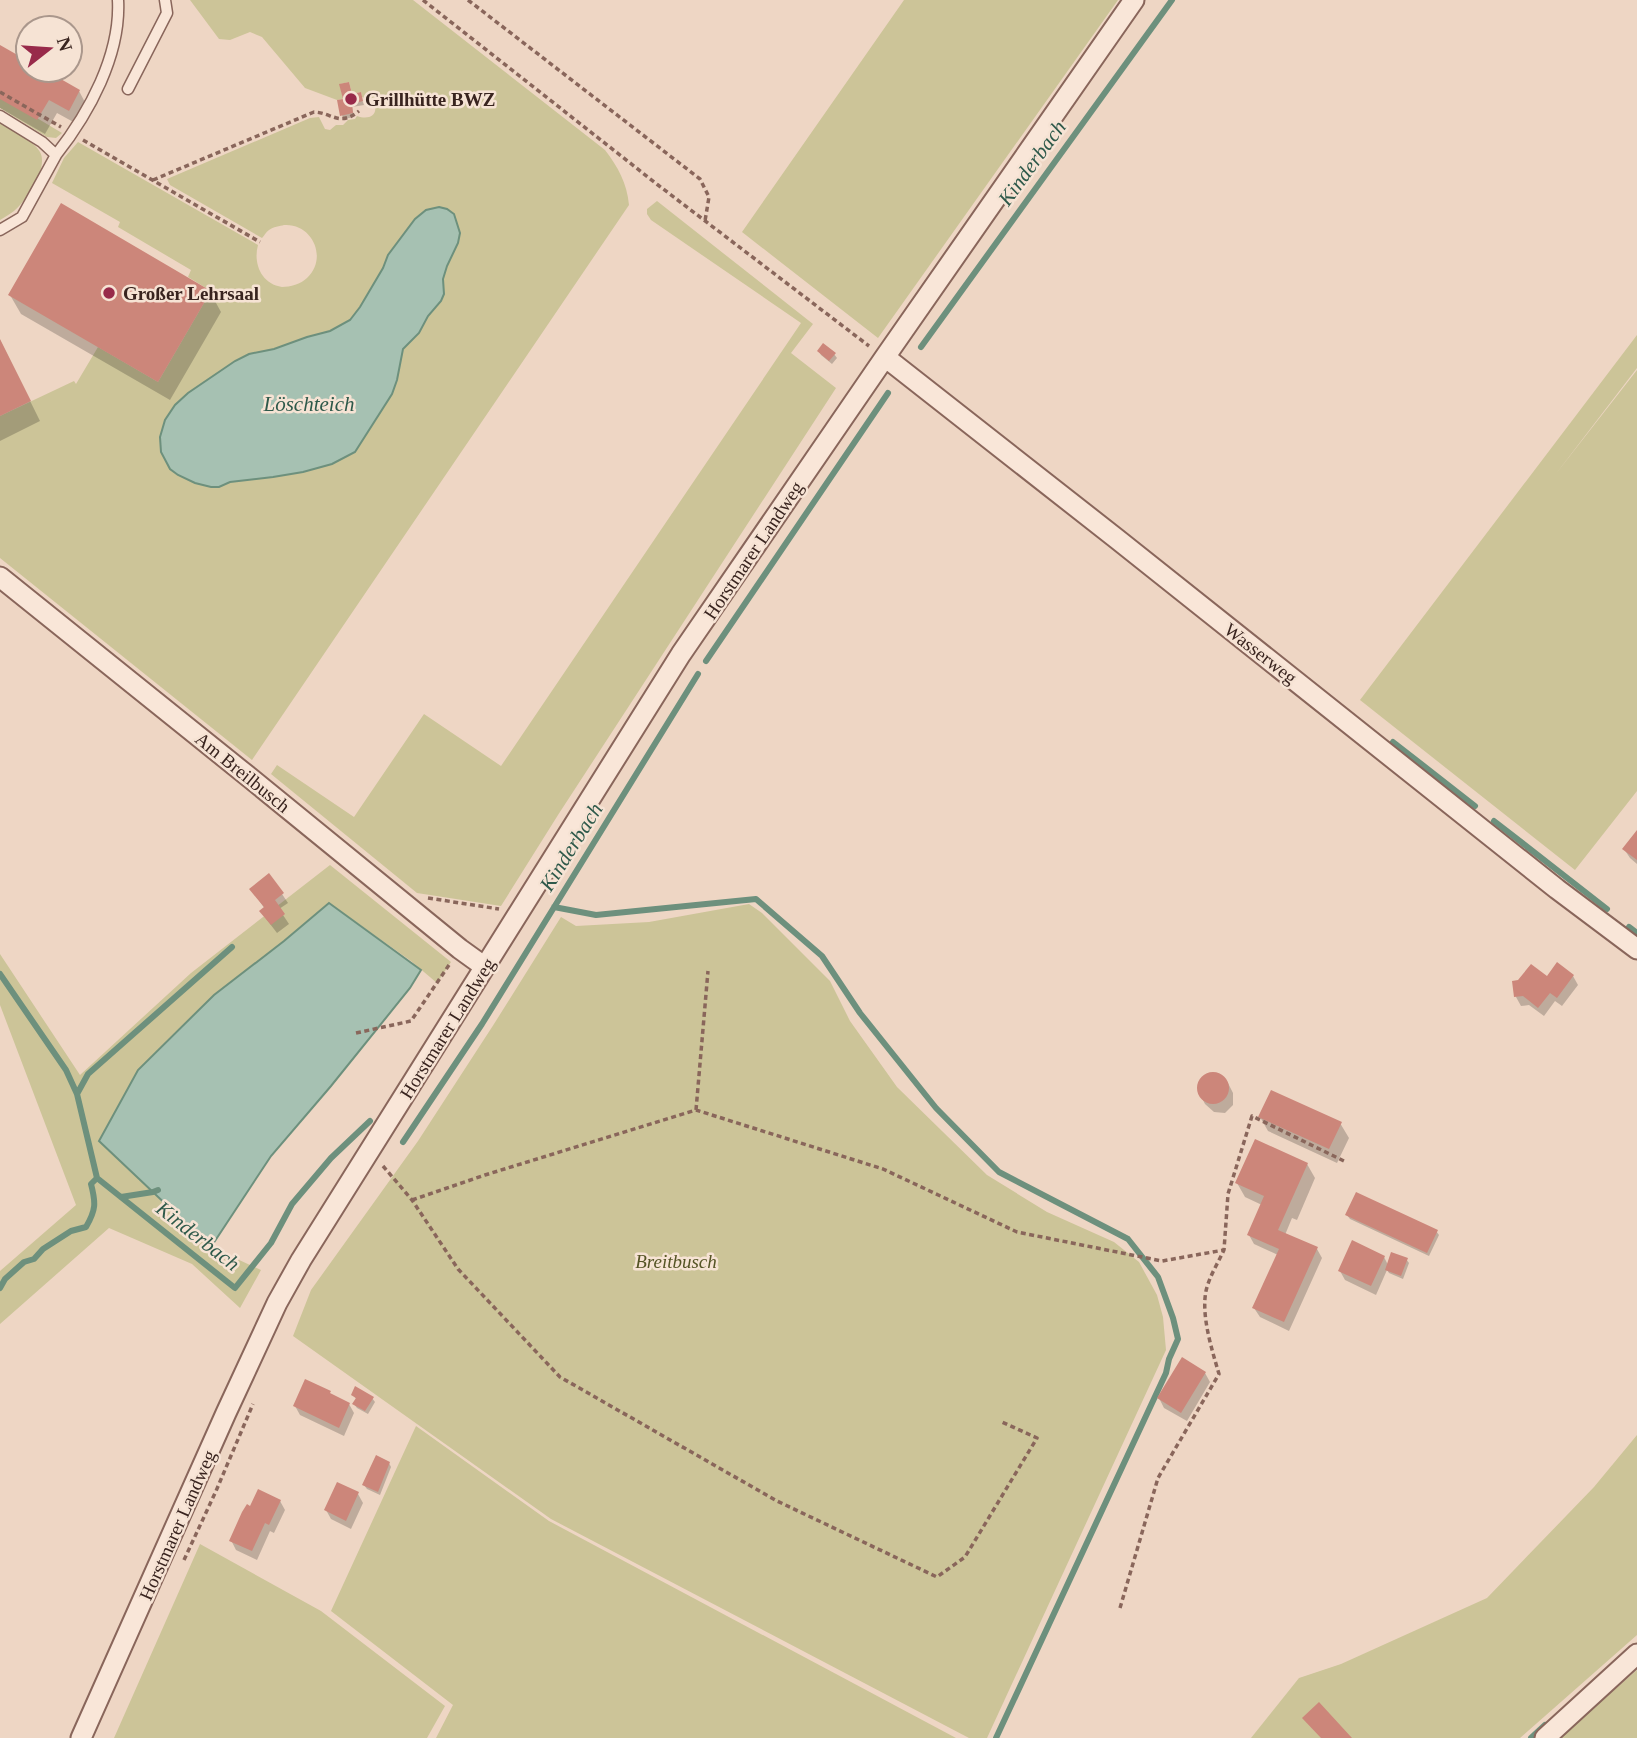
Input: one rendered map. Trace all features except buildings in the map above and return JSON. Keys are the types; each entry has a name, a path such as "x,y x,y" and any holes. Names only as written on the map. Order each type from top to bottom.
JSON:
{"street":[{"name":"Horstmarer Landweg","path":"81,1738 277,1303 319,1229 681,654 1134,0"},
{"name":"Wasserweg","path":"885,357 1637,949"},
{"name":"Am Breilbusch","path":"0,578 485,967"},
{"path":"1545,1738 1637,1654"}],"lane":[{"path":"0,230 22,217 55,155 75,131 106,71 116,41 118,0"},
{"path":"128,89 167,13 165,0"},
{"path":"0,116 41,142 55,155"}],"path":[{"path":"423,0 705,221 885,357"},
{"path":"468,0 700,179 709,197 705,221"},
{"path":"260,242 153,180 313,112 336,120 353,116 359,111"},
{"path":"401,901 417,897 511,911 520,910"},
{"path":"356,1033 411,1021 460,949"},
{"path":"696,1110 708,971"},
{"path":"412,1200 696,1110 883,1169 1017,1232 1162,1261 1224,1250"},
{"path":"1120,1608 1158,1478 1219,1374 1206,1318 1206,1292 1224,1250 1228,1194 1252,1116 1346,1162"},
{"path":"383,1166 412,1200 458,1269 560,1377 777,1501 937,1577 965,1557 1037,1438 1002,1422"},
{"path":"181,1565 257,1395"}],"green space":[{"path":"190,0 413,0 605,150 621,176 629,205 252,760 0,558 0,416 74,381 76,384 98,347 158,382 211,291 188,277 191,270 118,227 120,222 52,183 64,158 78,142 258,245 260,272 269,282 282,287 299,283 313,270 317,252 310,236 294,226 284,225 271,229 262,238 170,185 167,179 310,118 319,117 325,129 330,130 357,116 366,118 374,113 373,101 362,97 361,92 352,94 349,82 340,84 343,99 337,100 305,88 262,37 250,32 230,40 219,39"},
{"path":"904,0 1118,0 878,338 742,232"},
{"path":"0,96 62,133 56,138 47,137 0,108"},
{"path":"0,122 33,144 42,159 39,175 30,192 14,211 0,220"},
{"path":"657,201 813,324 791,353 836,388 501,906 417,893 271,774 277,765 354,817 424,714 501,766 801,323 651,220 647,209"},
{"path":"1637,335 1637,368 1555,475 1637,370 1637,791 1575,870 1360,700"},
{"path":"330,865 451,962 437,983 411,961 329,903 284,941 99,1141 211,1247 261,1270 240,1308 192,1264 109,1228 0,1324 0,1271 76,1205 0,1005 0,954 80,1075 191,973"},
{"name":"Breitbusch","path":"749,904 762,913 830,981 850,1021 897,1087 987,1175 1047,1212 1114,1242 1139,1262 1157,1295 1163,1317 1166,1350 987,1738 969,1738 551,1519 293,1336 311,1290 418,1141 561,917 576,926 649,922"},
{"path":"416,1426 549,1521 956,1738 436,1738 453,1705 331,1611"},
{"path":"1637,1435 1637,1635 1520,1738 1251,1738 1299,1678 1341,1664 1487,1598 1594,1487"},
{"path":"200,1544 321,1611 445,1706 427,1738 114,1738"},
{"path":"1637,1670 1637,1738 1559,1738"}],"water":[{"name":"Löschteich","path":"439,207 454,214 460,233 443,279 444,294 419,333 403,349 392,394 355,452 332,464 303,472 230,482 219,487 195,483 170,469 161,452 160,437 165,420 175,405 188,393 249,354 330,331 350,320 383,268 388,255 415,219 426,210"},
{"path":"329,903 421,970 410,988 331,1086 271,1156 211,1247 99,1141 138,1070 214,995"}],"waterway":[{"name":"Kinderbach","path":"921,347 1172,0"},
{"name":"Kinderbach","path":"706,661 888,393"},
{"name":"Kinderbach","path":"403,1142 482,1024 698,674"},
{"path":"1393,742 1475,806"},
{"path":"1494,821 1607,909"},
{"path":"554,907 596,915 756,899 822,956 860,1013 936,1108 999,1172 1128,1239 1158,1277 1178,1339 1166,1373 996,1738"},
{"path":"1629,927 1637,933"},
{"path":"77,1094 88,1074 232,947"},
{"path":"0,974 66,1070 77,1094 97,1178"},
{"name":"Kinderbach","path":"0,1288 5,1279 24,1262 34,1259 43,1249 71,1231 86,1227 94,1206 91,1184 97,1178 235,1288 271,1243 292,1204 331,1158 370,1121"},
{"path":"121,1197 158,1190"},
{"path":"1531,1738 1545,1725"}],"place":[{"name":"Grillhütte BWZ","path":"351,99"},
{"name":"Großer Lehrsaal","path":"109,293"}]}
